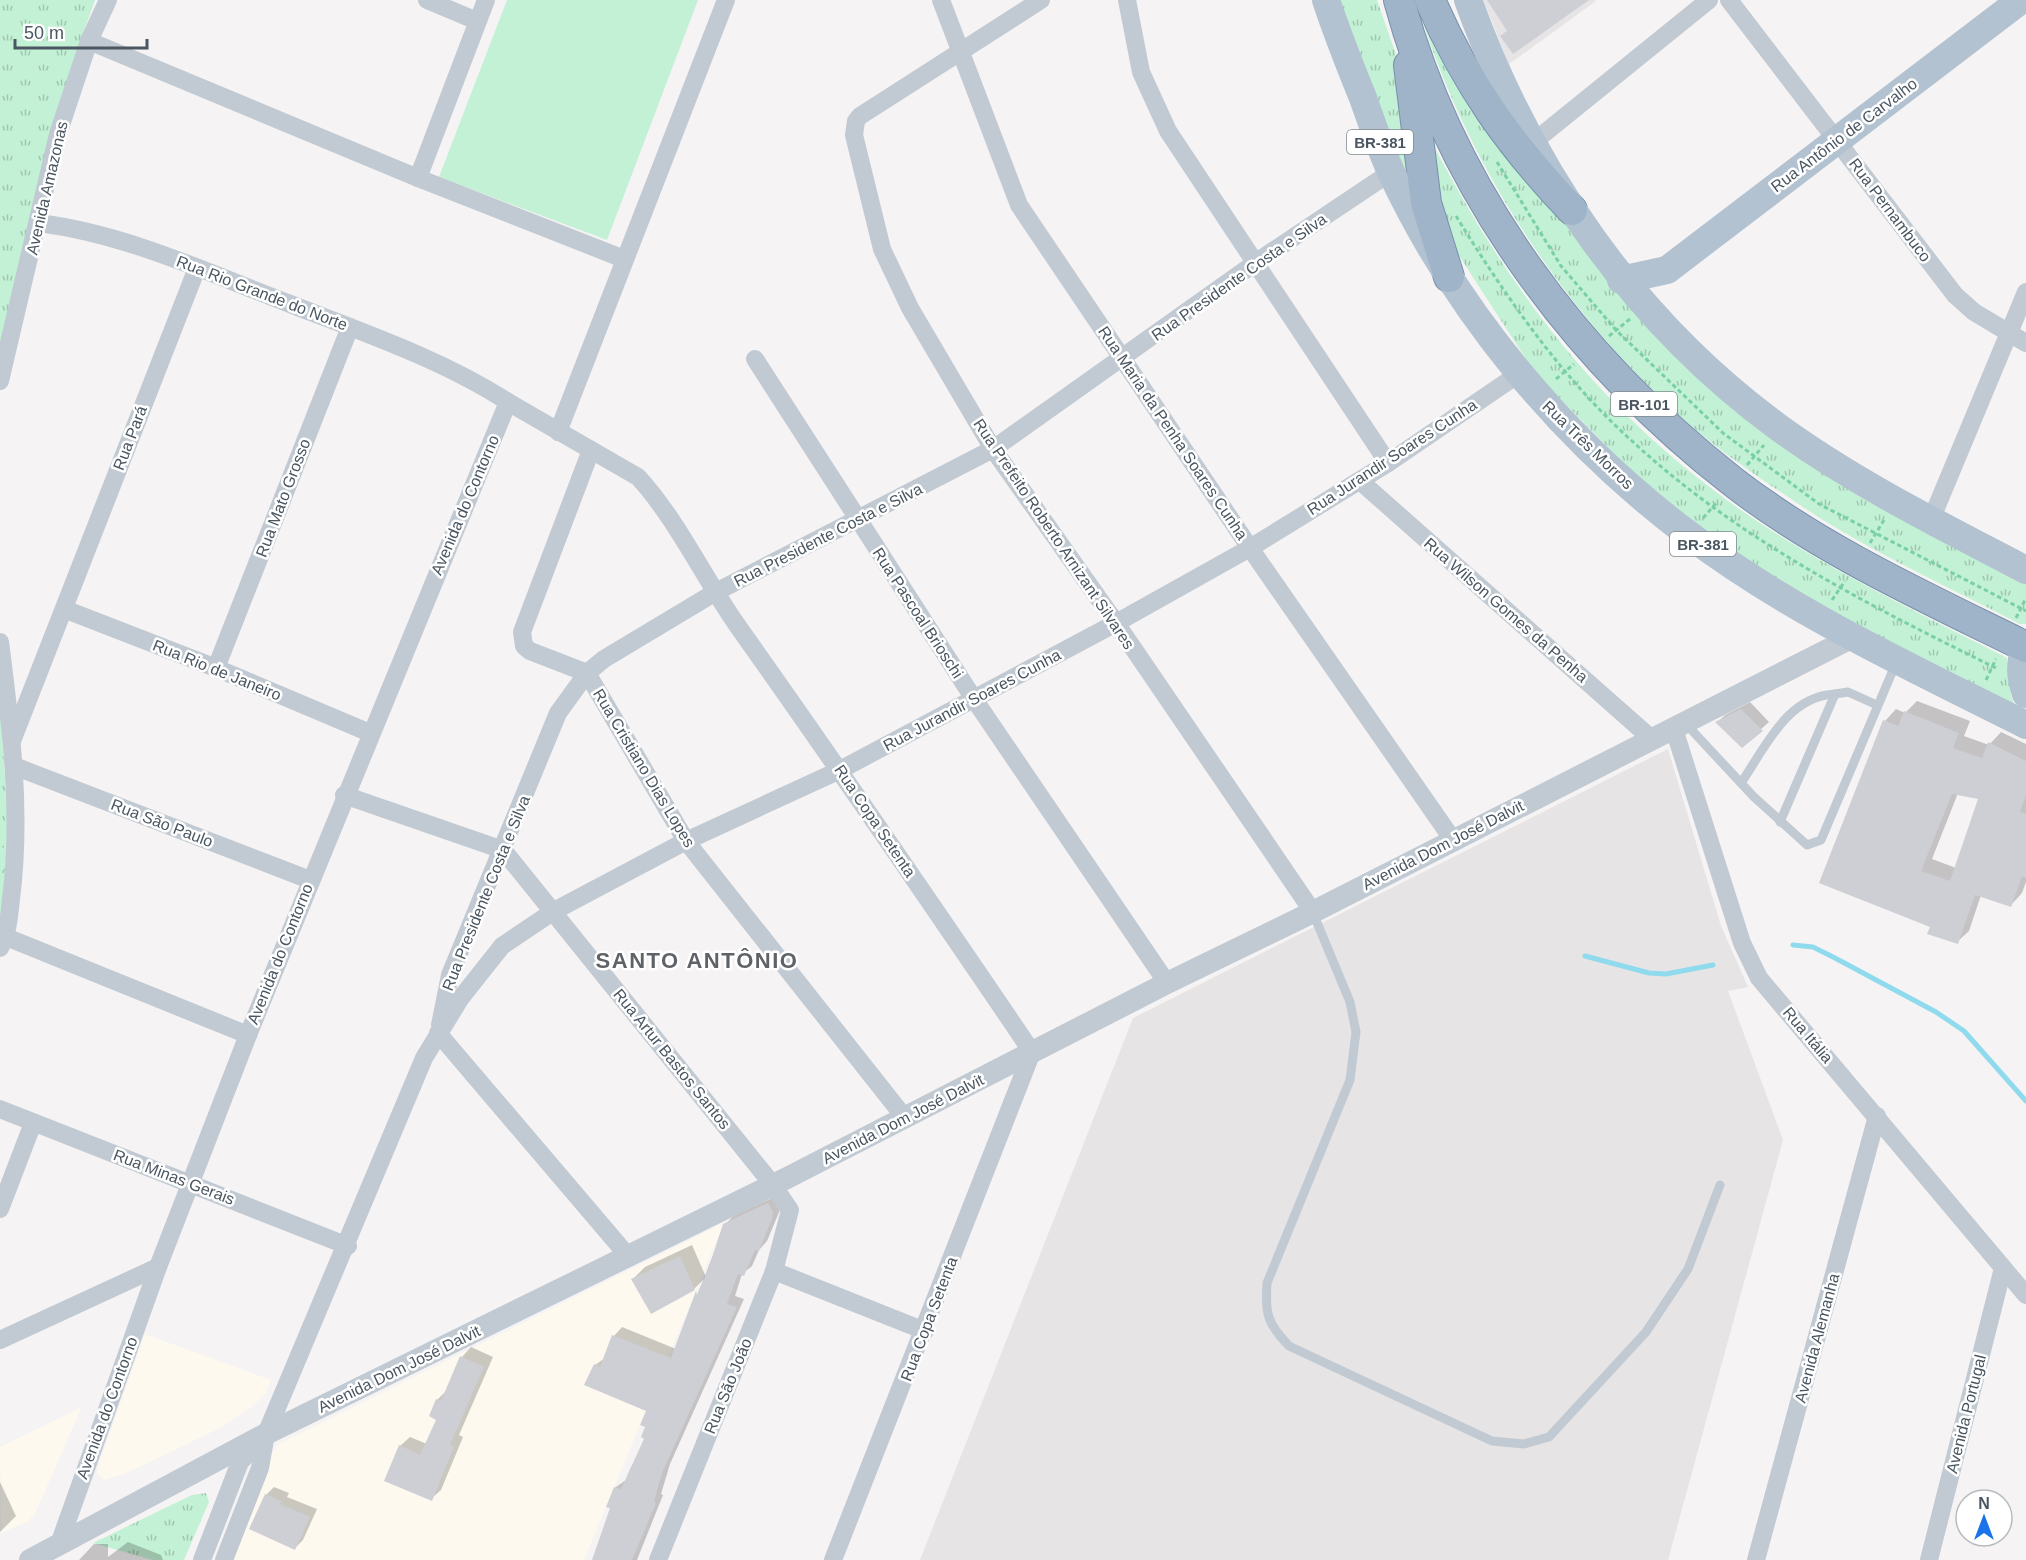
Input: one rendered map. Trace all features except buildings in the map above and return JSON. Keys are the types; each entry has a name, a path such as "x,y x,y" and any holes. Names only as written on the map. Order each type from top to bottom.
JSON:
{"highway":[{"path":"1430,0 1447,40 1491,115 1512,144 1572,210"},
{"path":"1402,12 1426,203 1449,277"},
{"name":"BR-101","path":"1402,12 1441,118 1468,176 1532,274 1630,392 1733,482 1762,502 1840,551 2026,646"}],"main road":[{"name":"Rua Três Morros","path":"1326,0 1391,172 1449,277 1520,373 1577,437 1624,482 1689,535 1820,619 1897,661 2026,725"},
{"path":"1468,0 1512,107 1531,144 1572,210 1621,280 1660,322 1732,391 1779,428 1931,520 2026,570"},
{"name":"Rua Antônio de Carvalho","path":"1621,280 1667,270 2021,0"},
{"path":"1660,322 1667,270"},
{"path":"2026,646 2020,662 2021,680 2026,694"}],"street":[{"name":"Avenida Amazonas","path":"0,381 39,223 58,134 89,41 108,0"},
{"path":"427,0 477,21"},
{"path":"418,178 486,0"},
{"path":"558,432 726,0"},
{"name":"Rua Maria da Penha Soares Cunha","path":"941,0 1019,205 1250,548 1453,840"},
{"path":"961,50 1041,0"},
{"path":"1128,0 1140,72 1168,131 1388,463"},
{"path":"1531,144 1709,0"},
{"name":"Rua Pernambuco","path":"1729,0 1955,295 1974,312 2026,343"},
{"path":"89,41 418,178 624,259"},
{"name":"Rua Prefeito Roberto Arnizant Silvares","path":"961,50 860,116 854,127 882,249 910,308 993,449 1116,623 1313,912"},
{"name":"Rua Presidente Costa e Silva","path":"438,1033 450,975 558,713 587,673 604,659 714,593 858,521 993,449 1255,263 1391,172"},
{"name":"Rua Rio Grande do Norte","path":"39,223 98,232 196,268 350,327 478,383 508,402"},
{"name":"Rua Pará","path":"12,741 196,268"},
{"path":"1931,520 2026,292"},
{"name":"Rua Mato Grosso","path":"216,668 350,327"},
{"name":"Rua Pascoal Brioschi","path":"755,359 974,699 1167,983"},
{"name":"Rua Jurandir Soares Cunha","path":"438,1033 481,970 502,946 554,911 686,841 840,770 1116,623 1250,548 1359,481 1520,373"},
{"name":"Rua Copa Setenta","path":"508,402 638,477 651,492 714,593 840,770 1032,1052 925,1331 833,1560"},
{"name":"Avenida do Contorno","path":"58,1546 158,1267 248,1035 370,733 508,402"},
{"path":"587,673 530,651 524,646 522,632 591,450"},
{"name":"Rua Wilson Gomes da Penha","path":"1359,481 1653,740"},
{"name":"Rua Rio de Janeiro","path":"64,609 216,668 370,733"},
{"name":"Avenida Dom José Dalvit","path":"30,1560 266,1434 773,1185 1167,983 1313,912 1853,637"},
{"path":"0,642 14,766 15,871 3,943 248,1035"},
{"name":"Rua Cristiano Dias Lopes","path":"587,673 686,841 905,1118"},
{"name":"Rua Itália","path":"1680,726 1742,943 1759,978 2026,1295"},
{"name":"Rua São Paulo","path":"14,766 310,880"},
{"path":"345,795 503,850"},
{"name":"Rua Artur Bastos Santos","path":"503,850 773,1185"},
{"path":"224,1560 260,1468 266,1434 348,1246 424,1058 438,1033 628,1257"},
{"name":"Rua Minas Gerais","path":"0,1109 348,1246"},
{"name":"Avenida Alemanha","path":"1756,1560 1877,1116"},
{"path":"0,1209 33,1123"},
{"name":"Rua São João","path":"658,1560 774,1271 790,1210 773,1185"},
{"path":"0,1340 158,1267"},
{"name":"Avenida Portugal","path":"1929,1560 2003,1268"},
{"path":"774,1271 925,1331"},
{"path":"202,1560 240,1462 266,1434"}],"lane":[{"path":"1680,726 1807,845 1821,840 1897,661"},
{"path":"1741,783 1788,715 1806,700 1820,695 1848,692 1877,705"},
{"path":"1780,822 1835,694"},
{"path":"1313,912 1350,1002 1356,1032 1350,1080 1267,1283 1266,1311 1273,1329 1289,1346 1492,1441 1524,1444 1549,1437 1646,1332 1688,1269 1720,1185"}],"shaded area":[{"path":"1483,0 1595,0 1596,1 1509,64"},
{"path":"1668,749 1721,926 1748,987 1728,991 1783,1140 1668,1560 920,1560 1133,1018"},
{"path":"724,1223 584,1560 229,1560 267,1460 279,1444"},
{"path":"145,1334 271,1380 266,1393 253,1406 220,1428 127,1473 104,1480 97,1473 100,1460"},
{"path":"82,1407 35,1514 27,1522 1,1533 0,1447"}],"green space":[{"path":"0,0 95,0 53,131 0,354"},
{"path":"507,0 698,0 607,240 439,177"},
{"path":"1337,0 1377,0 1400,66 1412,189"},
{"path":"1416,0 1598,269 1634,313 2026,582 2026,624 2020,624 1878,552 1823,520 1715,446 1670,407 1627,364 1587,319 1516,220 1459,113 1435,57"},
{"path":"1421,121 1485,237 1559,340 1600,388 1694,475 1748,515 1811,555 1876,591 2007,658 2011,695 2015,707 1843,618 1726,547 1631,471 1535,373 1454,248 1437,216"},
{"path":"0,709 10,846 0,849"},
{"path":"10,846 0,928 0,849"},
{"path":"206,1493 209,1502 184,1560 153,1560 93,1543 192,1495"}],"waterway":[{"path":"1793,945 1813,947 1936,1012 1964,1031 2026,1101"},
{"path":"1585,956 1649,973 1666,974 1713,965"}],"district":[{"name":"SANTO ANTÔNIO","path":"697,960"}]}
